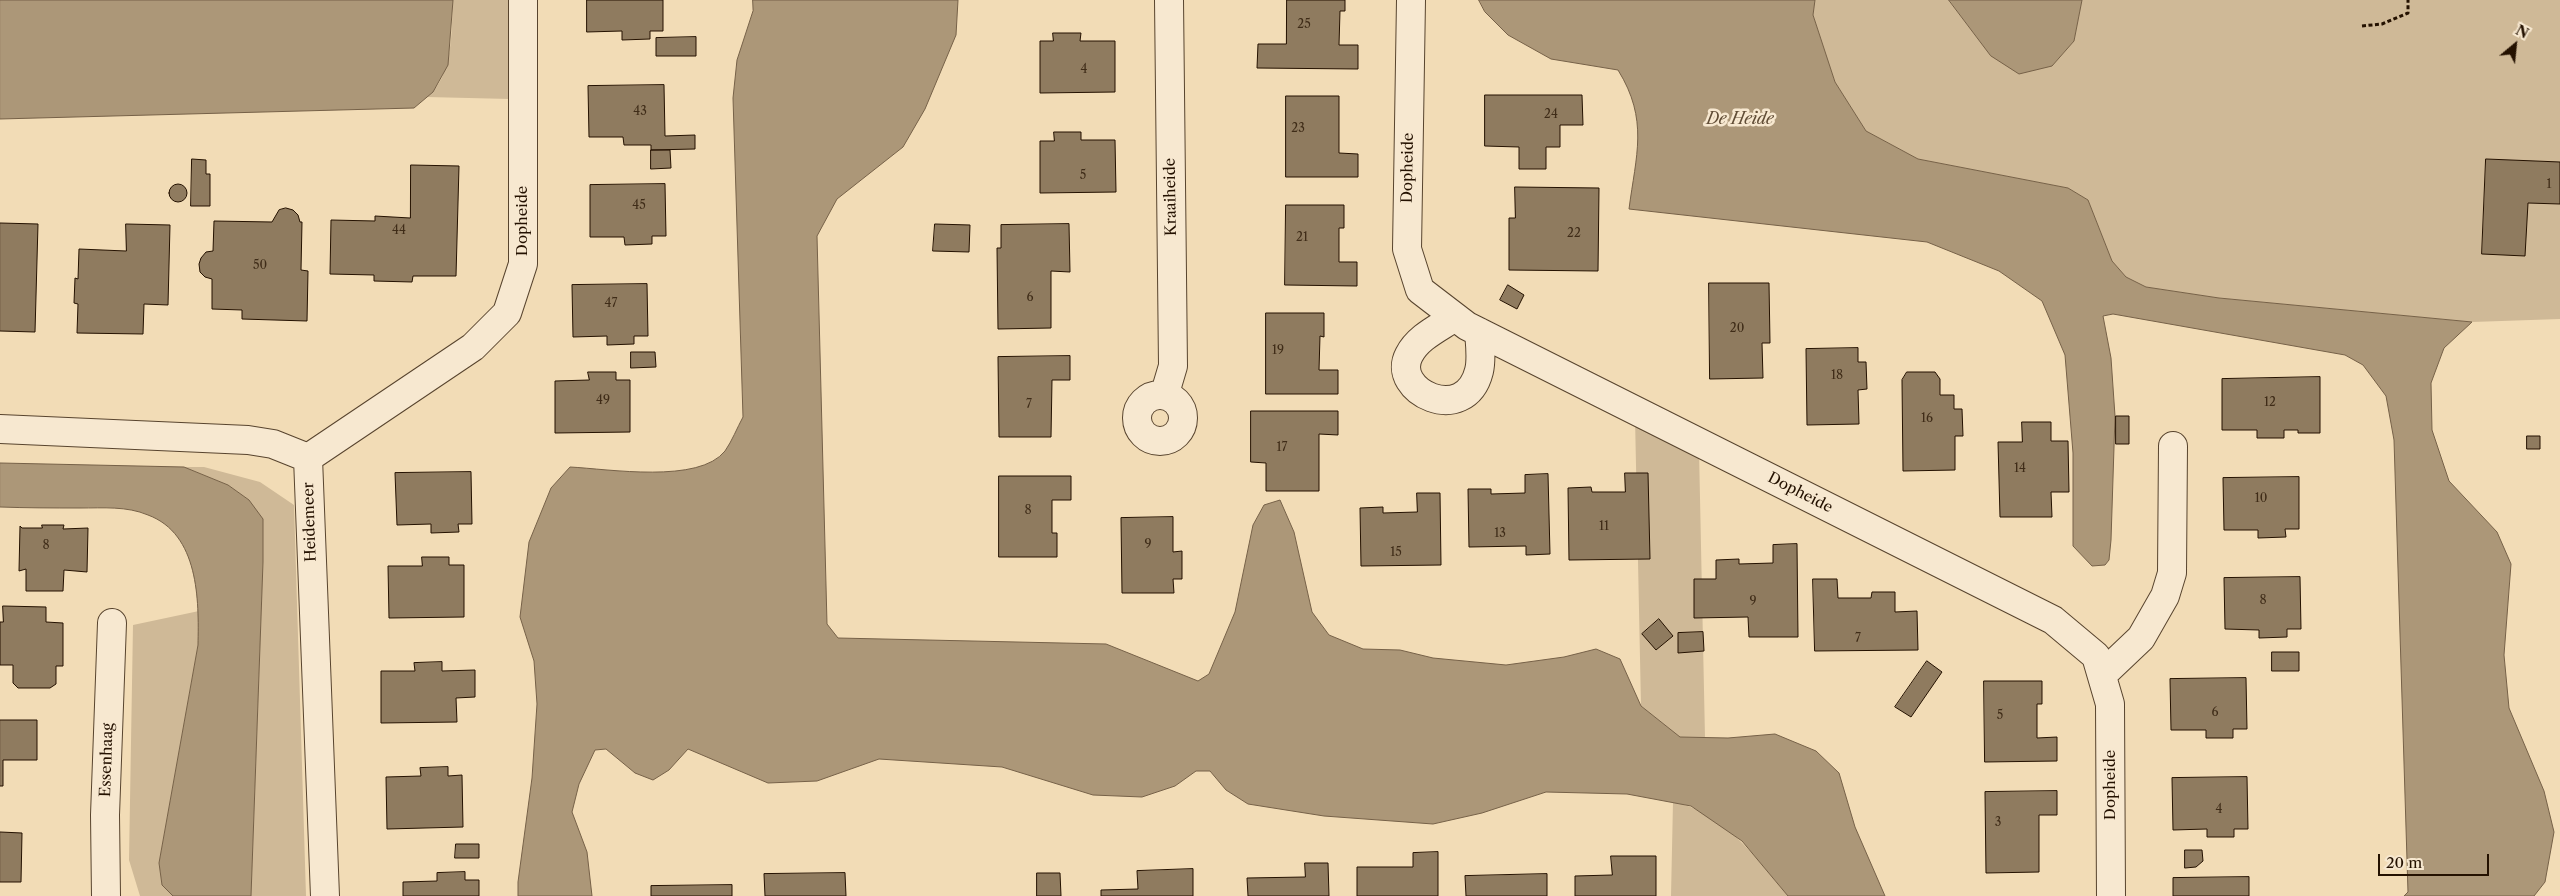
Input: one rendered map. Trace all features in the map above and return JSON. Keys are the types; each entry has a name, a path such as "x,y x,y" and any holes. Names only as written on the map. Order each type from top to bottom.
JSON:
{"street":[{"name":"Dopheide","path":"308,458 473,347 508,313 523,264 523,0"},
{"name":"Kraaiheide","path":"1165,394 1173,366 1169,0"},
{"name":"Dopheide","path":"1411,0 1407,250 1420,290 1455,317 1479,332 2053,620 2096,656 2110,704 2111,896"},
{"path":"1455,317 1417,342 1407,357 1407,375 1418,392 1438,400 1458,399 1472,388 1479,370 1479,332"},
{"path":"0,430 248,440 274,444 308,458"},
{"path":"2102,675 2141,638 2165,596 2172,573 2173,446"},
{"name":"Heidemeer","path":"308,458 325,896"},
{"name":"Essenhaag","path":"106,896 105,815 112,623"}],"path":[{"path":"2362,26 2382,24 2408,13 2408,0"}],"shaded area":[{"path":"453,0 509,0 510,99 427,97 436,88 447,65 451,39"},
{"path":"1815,0 1949,0 1961,14 2052,66 2074,41 2082,0 2560,0 2560,319 2472,322 2219,298 2146,287 2126,277 2112,261 2088,200 2068,188 1918,159 1866,131 1835,82 1813,15"},
{"path":"1635,417 1699,450 1705,738 1681,738 1641,706"},
{"path":"184,467 204,467 260,482 294,505 306,896 251,896 263,562 249,500 228,485"},
{"path":"199,611 198,645 159,863 162,885 173,896 140,896 129,860 133,625"},
{"path":"1673,802 1691,807 1723,826 1751,852 1788,896 1671,896"}],"water":[{"path":"0,0 453,0 448,65 433,92 414,108 0,119"},
{"path":"753,0 958,0 956,35 925,109 903,147 837,199 817,236 827,624 838,638 1106,644 1198,681 1209,674 1235,612 1253,525 1264,505 1280,500 1294,532 1312,612 1329,635 1363,649 1400,650 1433,658 1506,665 1564,657 1596,649 1620,659 1641,706 1680,737 1728,738 1775,734 1816,751 1839,773 1855,827 1885,896 1788,896 1742,841 1691,806 1627,794 1546,792 1482,813 1433,824 1324,816 1248,804 1226,790 1210,771 1196,771 1175,786 1142,797 1093,795 1002,767 879,759 817,781 768,783 688,749 669,770 653,780 635,773 606,749 595,750 579,784 572,812 587,852 592,896 518,896 518,882 532,778 537,704 534,661 520,617 529,542 551,488 570,467 629,472 675,471 695,468 712,461 725,451 743,417 733,98 737,60 753,11"},
{"name":"De Heide","path":"1479,0 1815,0 1813,15 1835,82 1866,131 1918,159 2068,188 2088,200 2112,261 2126,277 2146,287 2219,298 2472,322 2444,348 2431,383 2432,430 2449,481 2497,532 2511,564 2504,655 2509,708 2544,791 2554,832 2545,882 2534,896 2404,896 2408,892 2394,440 2386,396 2363,365 2345,355 2113,314 2103,316 2111,358 2115,416 2111,540 2109,560 2105,565 2092,566 2073,546 2073,453 2065,355 2042,301 1999,271 1927,242 1629,209 1637,154 1637,122 1628,88 1618,70 1551,59 1508,35 1485,12"},
{"path":"1949,0 2082,0 2074,41 2052,66 2019,74 1991,56"},
{"path":"0,463 184,467 228,485 249,500 263,519 251,896 173,896 162,885 159,863 198,645 196,589 186,553 177,537 165,524 148,515 132,510 0,507"}],"building":[{"path":"587,0 663,0 663,31 650,31 650,39 622,40 622,31 587,32"},
{"path":"1287,0 1345,0 1345,11 1340,11 1339,45 1358,45 1358,69 1257,68 1258,44 1286,44"},
{"path":"1053,33 1081,33 1080,41 1115,41 1115,92 1040,93 1040,41 1053,41"},
{"path":"696,37 696,56 656,56 656,38"},
{"path":"664,85 665,136 695,135 695,149 651,150 651,145 624,145 623,137 589,137 588,86"},
{"path":"1485,95 1582,95 1583,125 1560,125 1560,147 1546,147 1546,169 1519,169 1519,147 1485,146"},
{"path":"1286,96 1339,96 1339,153 1358,154 1358,177 1286,177"},
{"path":"1054,132 1081,132 1081,140 1115,140 1116,192 1040,193 1040,141 1054,141"},
{"path":"651,150 670,150 671,168 651,169"},
{"path":"192,159 206,160 206,174 210,174 210,206 191,206"},
{"path":"2486,159 2560,162 2560,204 2528,203 2525,256 2482,254"},
{"path":"411,165 459,166 456,276 413,276 412,282 374,281 374,275 330,274 331,220 375,221 375,216 410,218"},
{"path":"174,184 182,184 187,189 185,200 174,202 169,197 169,189"},
{"path":"665,184 666,236 652,236 652,244 625,245 624,237 590,237 590,185"},
{"path":"1515,187 1599,188 1598,271 1509,270 1509,218 1515,218"},
{"path":"1286,205 1344,205 1344,228 1339,228 1339,262 1357,262 1357,286 1285,285"},
{"path":"286,208 293,210 298,215 300,222 302,222 301,270 308,271 307,321 242,319 242,310 212,309 212,279 205,277 200,272 199,264 206,252 213,251 214,221 272,222 279,210"},
{"path":"0,223 38,224 35,332 0,331"},
{"path":"126,224 170,225 168,305 144,304 143,334 77,333 78,304 74,303 75,278 78,279 79,249 126,251"},
{"path":"935,224 970,225 969,252 933,251"},
{"path":"1069,224 1070,272 1051,271 1051,328 998,329 997,248 1001,248 1001,225"},
{"path":"1709,283 1769,283 1770,343 1762,343 1763,378 1710,379"},
{"path":"647,284 648,336 634,336 634,344 607,345 607,336 573,337 572,285"},
{"path":"1508,285 1524,295 1517,309 1500,300"},
{"path":"1266,313 1324,313 1324,337 1320,336 1319,370 1338,370 1338,394 1266,394"},
{"path":"1858,348 1858,362 1866,362 1867,389 1858,390 1859,424 1807,425 1806,349"},
{"path":"631,352 655,352 656,367 631,368"},
{"path":"1070,356 1070,380 1052,380 1051,437 999,437 998,357"},
{"path":"588,372 616,372 616,380 630,380 630,432 555,433 555,381 589,380"},
{"path":"1907,372 1935,372 1940,379 1940,395 1954,395 1954,409 1962,409 1963,436 1955,436 1955,470 1903,471 1902,380"},
{"path":"2320,377 2320,433 2298,433 2298,430 2284,430 2284,438 2257,438 2257,430 2222,430 2222,379"},
{"path":"1251,411 1338,411 1338,435 1319,434 1319,491 1266,491 1266,463 1251,462"},
{"path":"2116,416 2129,416 2129,444 2116,444"},
{"path":"2022,422 2051,422 2051,441 2068,441 2069,492 2051,492 2052,517 2000,517 1998,442 2022,442"},
{"path":"2527,436 2540,436 2540,449 2527,449"},
{"path":"471,472 472,524 458,524 459,532 431,533 431,524 397,525 395,473"},
{"path":"1625,473 1648,473 1650,559 1569,560 1568,488 1591,487 1592,492 1625,492"},
{"path":"1548,474 1550,554 1526,555 1526,546 1469,547 1468,489 1491,489 1491,494 1525,493 1525,475"},
{"path":"999,476 1071,476 1071,500 1052,500 1052,533 1057,533 1057,557 999,557"},
{"path":"2299,477 2299,529 2285,529 2286,537 2258,538 2258,530 2224,530 2223,478"},
{"path":"1417,493 1440,493 1441,565 1361,566 1360,508 1383,507 1383,513 1417,512"},
{"path":"1173,517 1173,552 1182,551 1182,579 1173,579 1174,593 1122,593 1121,518"},
{"path":"42,525 64,525 63,529 88,528 87,572 64,570 63,591 26,591 26,569 19,571 20,526 22,528 42,528"},
{"path":"1797,544 1798,637 1749,637 1748,617 1694,618 1694,579 1716,579 1716,560 1739,559 1739,564 1773,563 1773,545"},
{"path":"422,557 449,557 449,565 464,565 464,617 389,618 388,566 422,566"},
{"path":"2300,577 2301,629 2287,629 2287,637 2259,638 2259,630 2225,629 2224,578"},
{"path":"1813,579 1837,579 1838,598 1871,598 1872,592 1895,592 1895,612 1917,611 1918,650 1815,651"},
{"path":"3,606 46,607 46,622 63,623 63,666 56,666 56,684 50,688 18,688 13,683 13,665 0,665 0,622 3,622"},
{"path":"1659,619 1673,636 1656,650 1642,634"},
{"path":"1703,632 1704,651 1678,653 1678,633"},
{"path":"2272,652 2299,652 2299,671 2272,671"},
{"path":"1927,661 1942,672 1911,717 1895,707"},
{"path":"442,662 442,671 475,670 475,697 456,698 457,722 381,723 381,671 415,671 414,663"},
{"path":"2246,678 2247,729 2233,729 2233,738 2206,738 2206,730 2171,730 2170,679"},
{"path":"1984,681 2042,681 2042,704 2037,704 2037,738 2057,737 2057,761 1985,762"},
{"path":"0,720 37,720 37,760 3,760 3,786 0,786"},
{"path":"448,767 448,776 462,775 463,827 387,829 386,777 421,776 420,768"},
{"path":"2247,777 2248,829 2234,829 2234,837 2207,837 2207,829 2173,830 2172,778"},
{"path":"2057,791 2057,815 2039,815 2039,872 1986,873 1985,792"},
{"path":"0,832 22,833 21,882 0,882"},
{"path":"456,844 479,844 479,858 455,858"},
{"path":"2185,850 2202,850 2203,861 2196,867 2185,868"},
{"path":"1438,852 1438,896 1357,896 1357,867 1413,867 1413,853"},
{"path":"1611,856 1656,856 1656,896 1575,896 1575,876 1612,875"},
{"path":"1305,863 1328,863 1329,896 1248,896 1247,878 1305,877"},
{"path":"1193,869 1193,896 1101,896 1101,890 1138,889 1137,871"},
{"path":"465,872 465,880 479,880 479,896 403,896 403,882 437,881 437,873"},
{"path":"845,873 846,896 765,896 764,874"},
{"path":"1037,873 1060,873 1061,896 1037,896"},
{"path":"1547,874 1547,896 1466,896 1465,876"},
{"path":"2249,877 2249,896 2173,896 2173,878"},
{"path":"732,885 732,896 651,896 651,886"}]}
